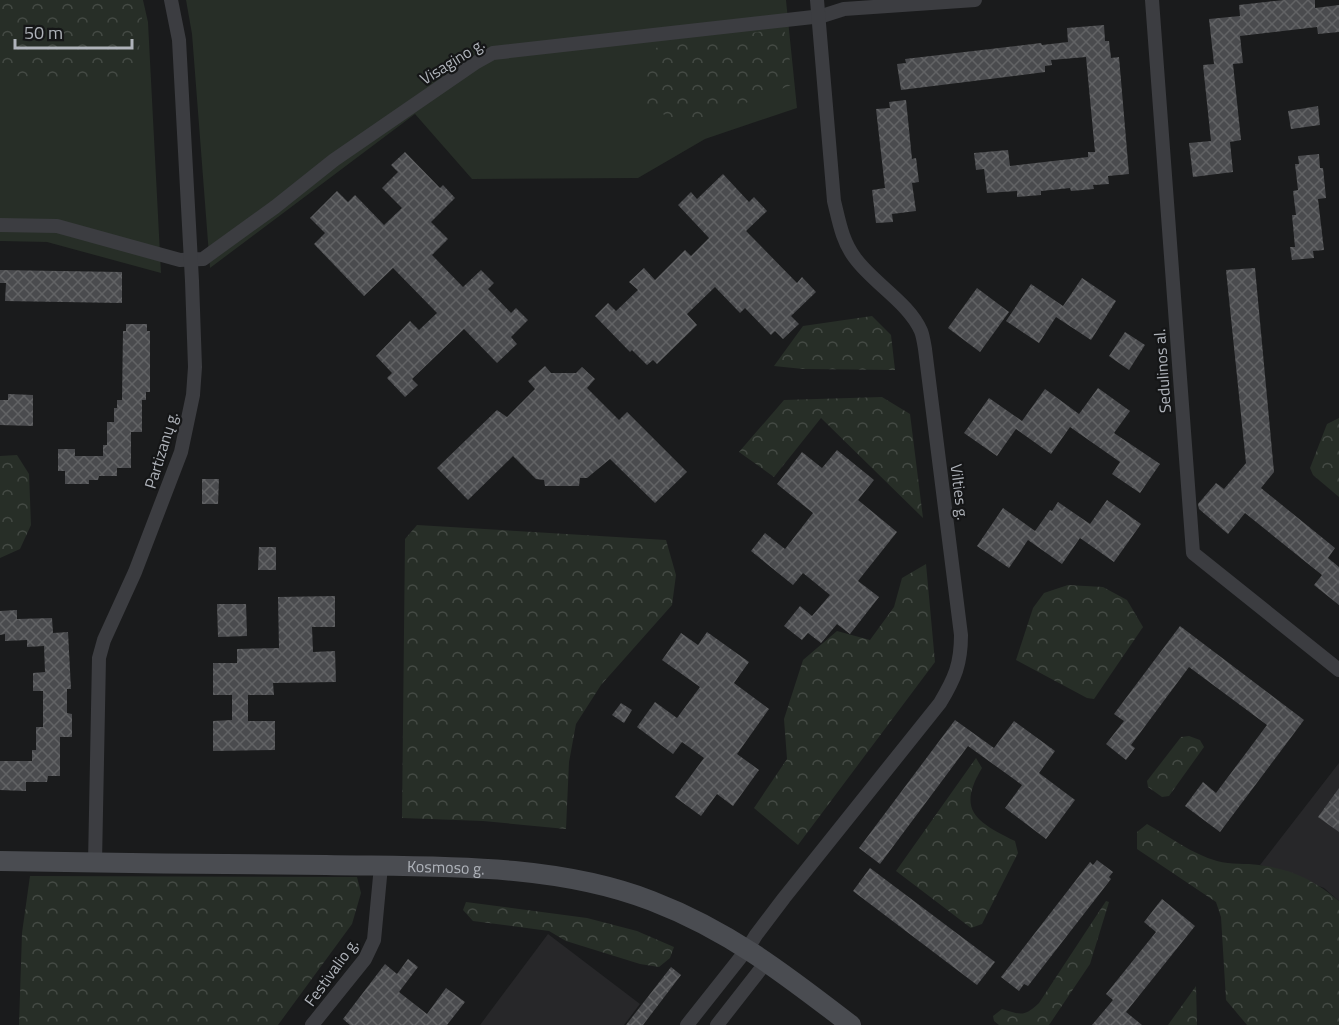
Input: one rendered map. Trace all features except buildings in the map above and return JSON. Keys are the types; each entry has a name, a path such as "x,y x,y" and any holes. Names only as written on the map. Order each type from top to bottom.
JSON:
{"main road":[{"name":"Kosmoso g.","path":"0,861 381,866 513,871 575,880 624,891 688,916 748,948 851,1025"}],"street":[{"name":"Partizanų g.","path":"95,863 99,658 104,640 135,572 181,452 188,425 195,367 179,40 171,0"},
{"name":"Vilties g.","path":"748,948 784,898 940,703 952,684 961,656 961,635 925,349 920,330 907,311 867,274 853,256 841,231 834,201 817,0"},
{"name":"Visagino g.","path":"191,261 203,259 334,160 493,52 819,16 844,9 975,0"},
{"name":"Sedulinos al.","path":"1152,0 1192,553 1339,670"},
{"path":"0,225 57,226 170,258 191,261"},
{"name":"Festivalio g.","path":"312,1025 365,959 374,940 381,866"},
{"path":"687,1025 748,948"},
{"path":"717,1025 766,961"}],"shaded area":[{"path":"1339,763 1339,901 1324,888 1260,865"},
{"path":"548,934 640,1004 624,1025 480,1025"}],"green space":[{"path":"0,0 143,0 148,22 161,273 47,242 0,241"},
{"path":"0,0 139,0 142,18 136,85 81,77 0,76"},
{"path":"186,0 786,0 797,108 705,139 638,178 472,179 415,114 210,268 192,34"},
{"path":"784,28 794,84 690,125 645,107 649,49"},
{"path":"872,316 891,335 895,370 803,369 774,366 803,326"},
{"path":"882,397 910,414 923,518 821,418 774,477 739,452 784,400"},
{"path":"1339,418 1339,497 1313,475 1310,468 1327,424"},
{"path":"17,455 29,474 31,525 20,549 0,558 0,456"},
{"path":"417,525 666,540 676,575 672,605 601,685 576,724 569,762 566,829 483,821 402,818 405,539"},
{"path":"926,564 935,662 798,845 754,808 787,759 784,719 803,660 837,631 870,640 894,607 902,578"},
{"path":"1068,585 1103,587 1127,600 1143,627 1094,699 1087,698 1016,660 1033,608 1044,593"},
{"path":"1189,736 1200,740 1204,747 1169,796 1162,797 1148,787 1147,781 1181,737"},
{"path":"976,758 982,768 971,795 974,814 990,828 1015,841 1018,853 982,924 971,928 896,871"},
{"path":"1147,824 1208,858 1228,863 1271,867 1292,873 1311,881 1339,901 1339,1025 1247,1025 1226,1000 1221,917 1216,902 1137,849 1137,832"},
{"path":"30,876 357,877 361,893 352,924 278,1025 19,1025 22,933"},
{"path":"1106,901 1109,902 1090,964 1049,1025 999,1025 994,1021 993,1016 1002,1009 1022,1014 1030,1011 1039,1003"},
{"path":"466,902 587,918 637,931 674,947 670,958 659,967 640,964 566,941 549,931 473,921 463,910"},
{"path":"1196,986 1197,1025 1168,1025"}]}
